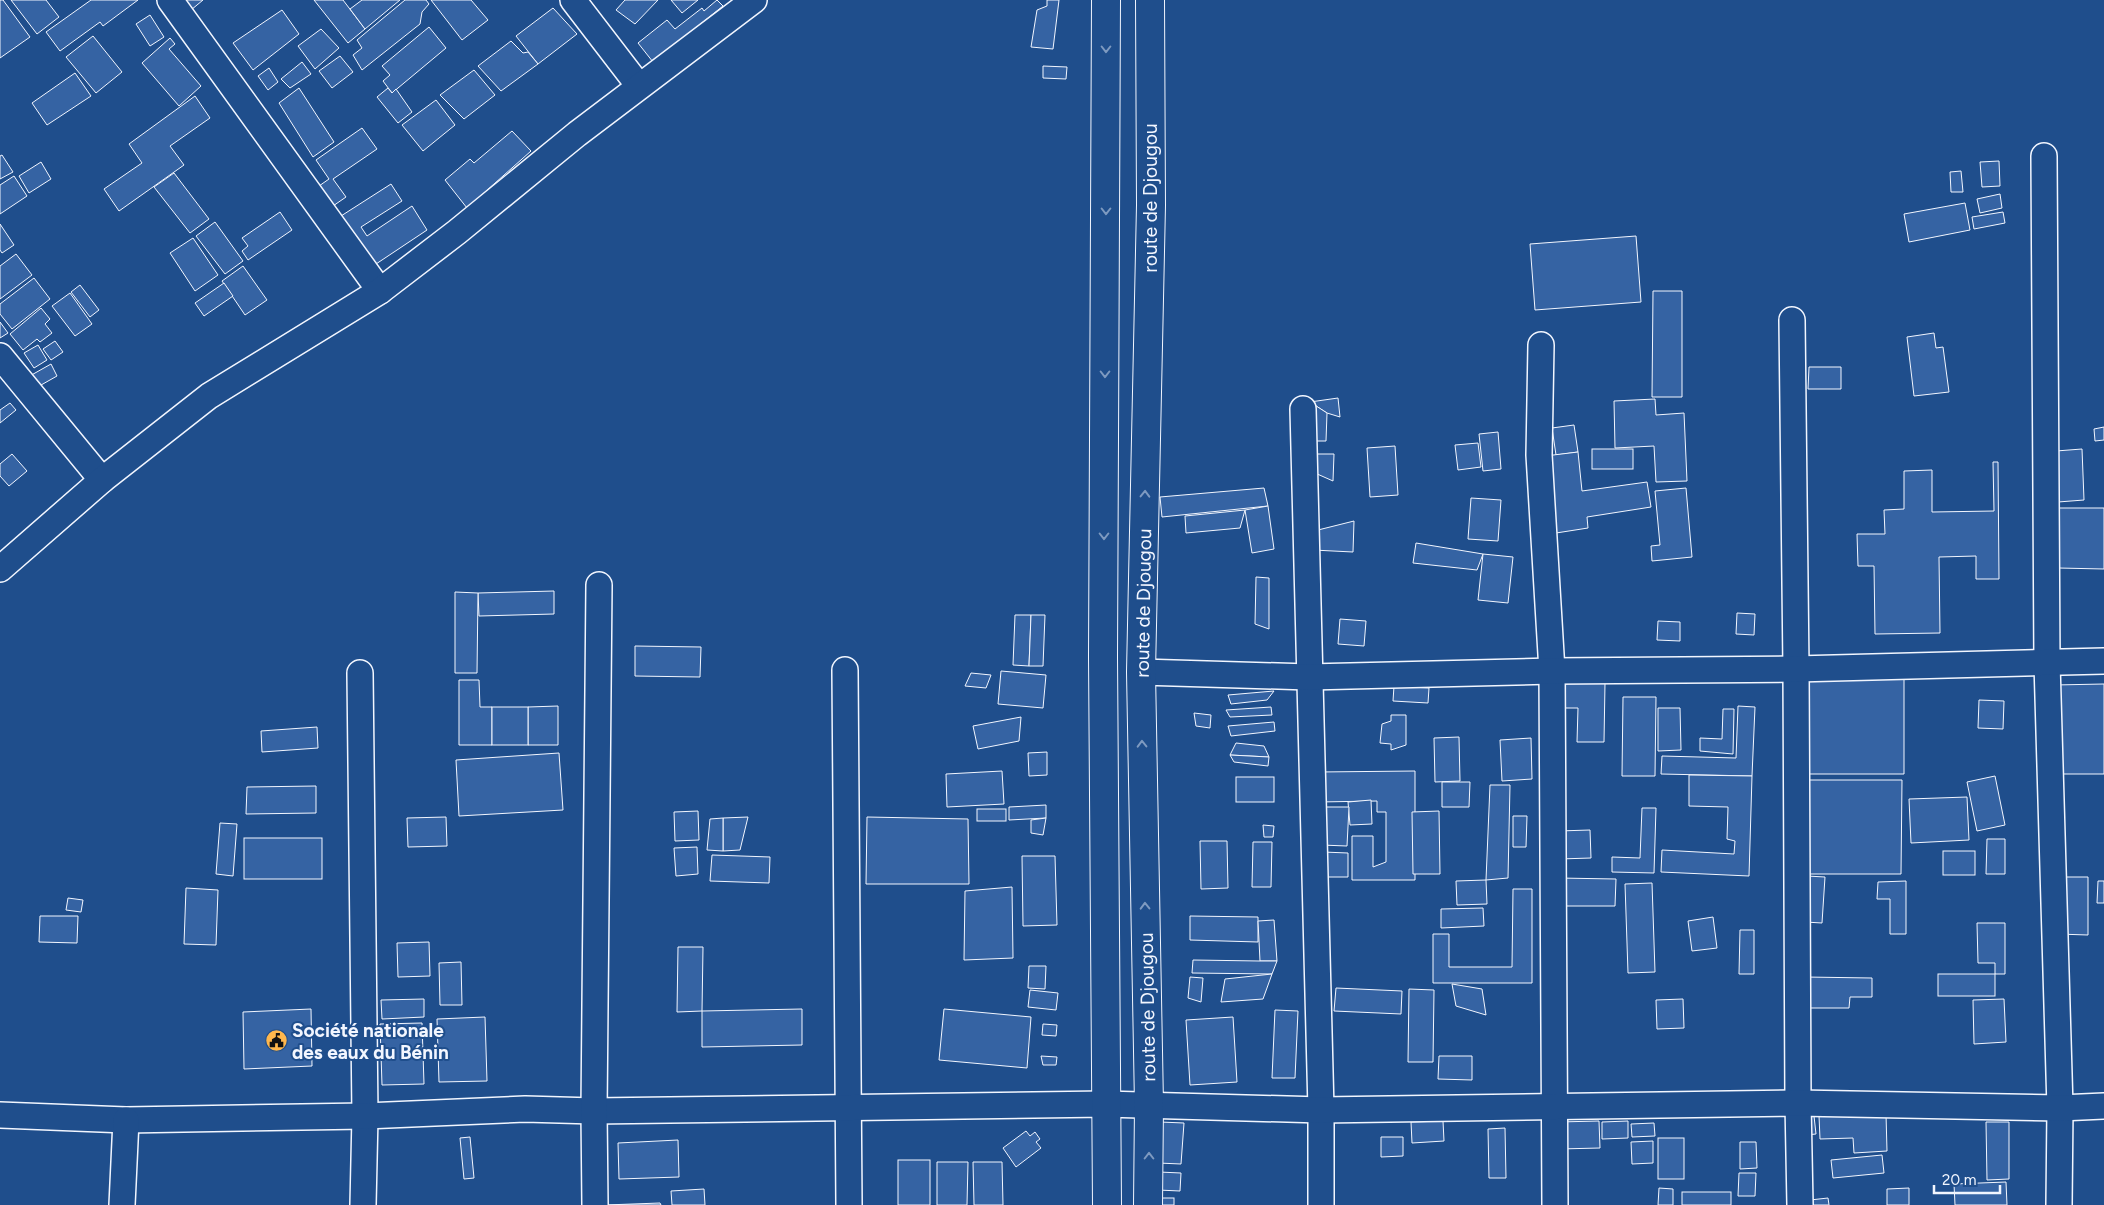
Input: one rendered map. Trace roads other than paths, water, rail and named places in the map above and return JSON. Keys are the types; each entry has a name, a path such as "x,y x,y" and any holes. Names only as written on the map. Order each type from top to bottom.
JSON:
{"highway":[{"name":"route de Djougou","path":"1106,0 1103,658 1106,1205"},
{"name":"route de Djougou","path":"1148,1205 1149,1105 1141,672 1150,215 1150,0"}],"street":[{"path":"170,0 380,291"},
{"path":"573,0 640,86"},
{"path":"0,569 102,480 209,396 380,291 457,232 577,134 754,0"},
{"path":"2044,156 2048,663 2060,1108 2059,1205"},
{"path":"1792,320 1800,1205"},
{"path":"1541,345 1539,455 1552,670 1555,1205"},
{"path":"0,356 102,480"},
{"path":"1303,409 1322,1205"},
{"path":"595,1205 594,1110 599,584"},
{"path":"1141,672 1309,677 1552,670 1796,669 2104,661"},
{"path":"845,670 850,1205"},
{"path":"360,673 365,1116 363,1205"},
{"path":"0,1115 126,1120 365,1116 525,1109 594,1110 1105,1104 1321,1110 1798,1103 2060,1108 2104,1106"},
{"path":"122,1205 126,1120"}],"place":[{"name":"Société nationale des eaux du Bénin","path":"276,1041"}]}
